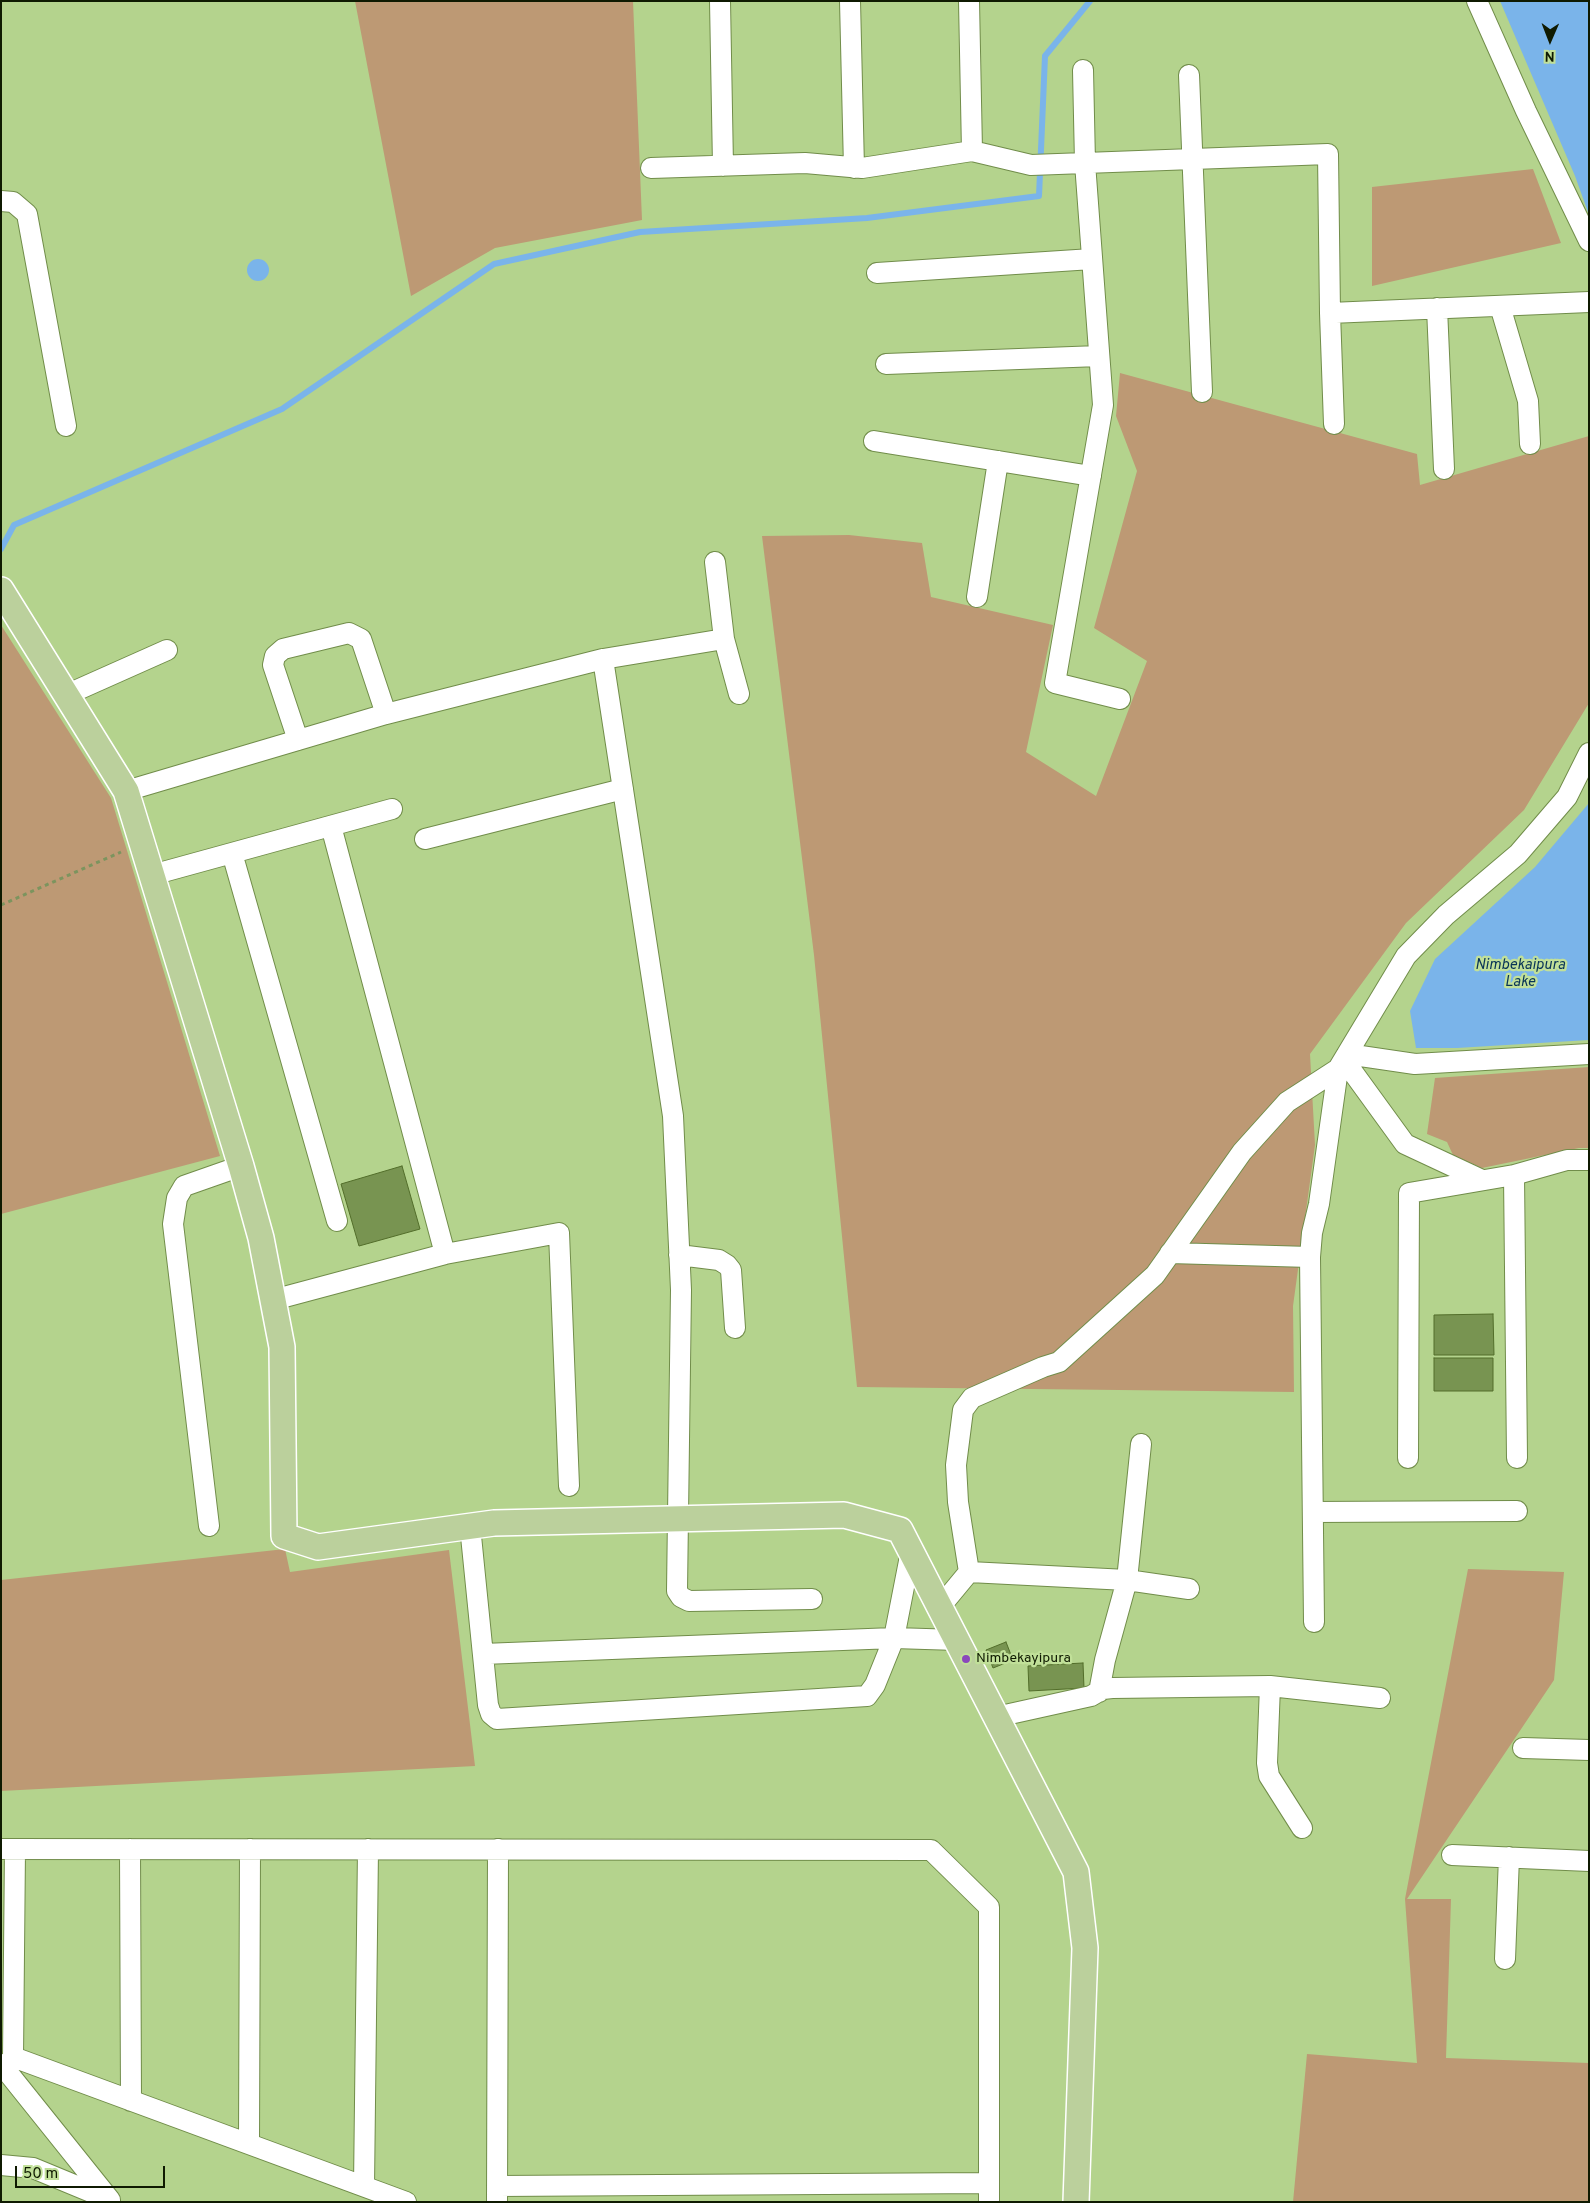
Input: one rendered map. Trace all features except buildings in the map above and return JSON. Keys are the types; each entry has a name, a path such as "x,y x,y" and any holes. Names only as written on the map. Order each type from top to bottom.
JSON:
{"main road":[{"path":"1,590 126,791 241,1166 261,1238 282,1347 284,1536 318,1547 494,1523 844,1515 900,1530 1076,1872 1086,1948 1076,2202"}],"street":[{"path":"720,1 723,166"},
{"path":"850,1 854,168"},
{"path":"969,1 972,151"},
{"path":"1476,1 1526,111 1589,241"},
{"path":"1083,70 1085,163 1103,405 1055,684 1120,698"},
{"path":"1189,75 1202,392"},
{"path":"651,168 805,163 862,168 972,151 1031,165 1328,154 1330,313 1334,424"},
{"path":"1,201 13,202 27,214 66,426"},
{"path":"877,273 1092,260"},
{"path":"1330,313 1589,302"},
{"path":"1500,306 1528,401 1530,444"},
{"path":"1437,308 1444,470"},
{"path":"886,364 1099,356"},
{"path":"874,440 1091,476"},
{"path":"977,597 998,461"},
{"path":"715,562 724,639 739,694"},
{"path":"298,740 273,665 275,656 283,649 349,632 360,639 386,714"},
{"path":"126,791 386,714 603,659 724,639"},
{"path":"66,695 167,650"},
{"path":"603,659 673,1116 681,1290 677,1591 680,1597 689,1601 812,1599"},
{"path":"1314,1622 1310,1258 1312,1233 1343,1061 1406,956 1446,915 1518,854 1566,797 1589,753"},
{"path":"424,839 623,789"},
{"path":"152,874 392,809"},
{"path":"331,826 445,1254"},
{"path":"232,853 337,1221"},
{"path":"970,1572 958,1502 956,1465 962,1410 972,1398 1043,1366 1058,1362 1155,1275 1242,1152 1287,1102 1343,1061 1416,1064 1589,1054"},
{"path":"1343,1061 1405,1144 1482,1180"},
{"path":"1408,1458 1409,1193 1514,1175 1567,1160 1589,1160"},
{"path":"209,1526 173,1224 177,1198 184,1186 241,1166"},
{"path":"1514,1175 1518,1458"},
{"path":"273,1300 445,1254 559,1233 569,1486"},
{"path":"1170,1253 1310,1258"},
{"path":"679,1255 719,1260 731,1270 735,1328"},
{"path":"1099,1692 1105,1660 1127,1580 1141,1444"},
{"path":"1313,1512 1517,1511"},
{"path":"470,1526 488,1705 491,1714 496,1719 867,1696 875,1685 894,1638 910,1551"},
{"path":"970,1572 1127,1580 1189,1589"},
{"path":"940,1607 970,1572"},
{"path":"483,1654 894,1638 956,1640"},
{"path":"1270,1686 1267,1757 1269,1776 1302,1828"},
{"path":"996,1717 1090,1696 1112,1688 1270,1686 1380,1698"},
{"path":"1523,1748 1589,1750"},
{"path":"406,2202 13,2057 8,1849 931,1850 989,1907 989,2192 497,2194 498,1850"},
{"path":"130,1849 131,2101"},
{"path":"249,2144 250,1849"},
{"path":"364,2186 368,1849"},
{"path":"1452,1855 1589,1861"},
{"path":"1504,1959 1509,1858"},
{"path":"1,2064 112,2201"},
{"path":"1,2165 33,2168 112,2201"}],"path":[{"path":"1,904 142,842"}],"shaded area":[{"path":"355,1 633,1 642,220 495,248 411,296"},
{"path":"1533,169 1561,243 1372,286 1372,187"},
{"path":"1120,373 1417,454 1420,485 1589,436 1589,703 1524,810 1406,923 1310,1054 1315,1145 1293,1306 1294,1392 857,1387 814,955 762,536 849,535 922,543 931,597 1053,625 1026,752 1096,796 1147,661 1094,628 1137,471 1116,416"},
{"path":"1,625 111,798 220,1156 1,1214"},
{"path":"1589,1067 1589,1148 1579,1148 1482,1168 1453,1155 1447,1142 1427,1134 1435,1078"},
{"path":"285,1549 290,1572 449,1550 475,1766 1,1791 1,1580"},
{"path":"1468,1569 1564,1572 1554,1680 1407,1899 1451,1899 1446,2058 1589,2063 1589,2202 1293,2202 1307,2054 1417,2063 1405,1899"}],"water":[{"path":"1500,1 1589,1 1589,215 1575,176"},
{"path":"258,259 266,262 269,270 266,278 258,281 250,278 247,270 250,262"},
{"name":"Nimbekaipura Lake","path":"1589,803 1589,1040 1457,1048 1416,1048 1410,1011 1435,959 1535,867"}],"waterway":[{"path":"1,549 14,525 282,409 494,264 640,232 867,218 1039,196 1045,56 1090,1"}],"place":[{"name":"Nimbekayipura","path":"966,1659"}]}
